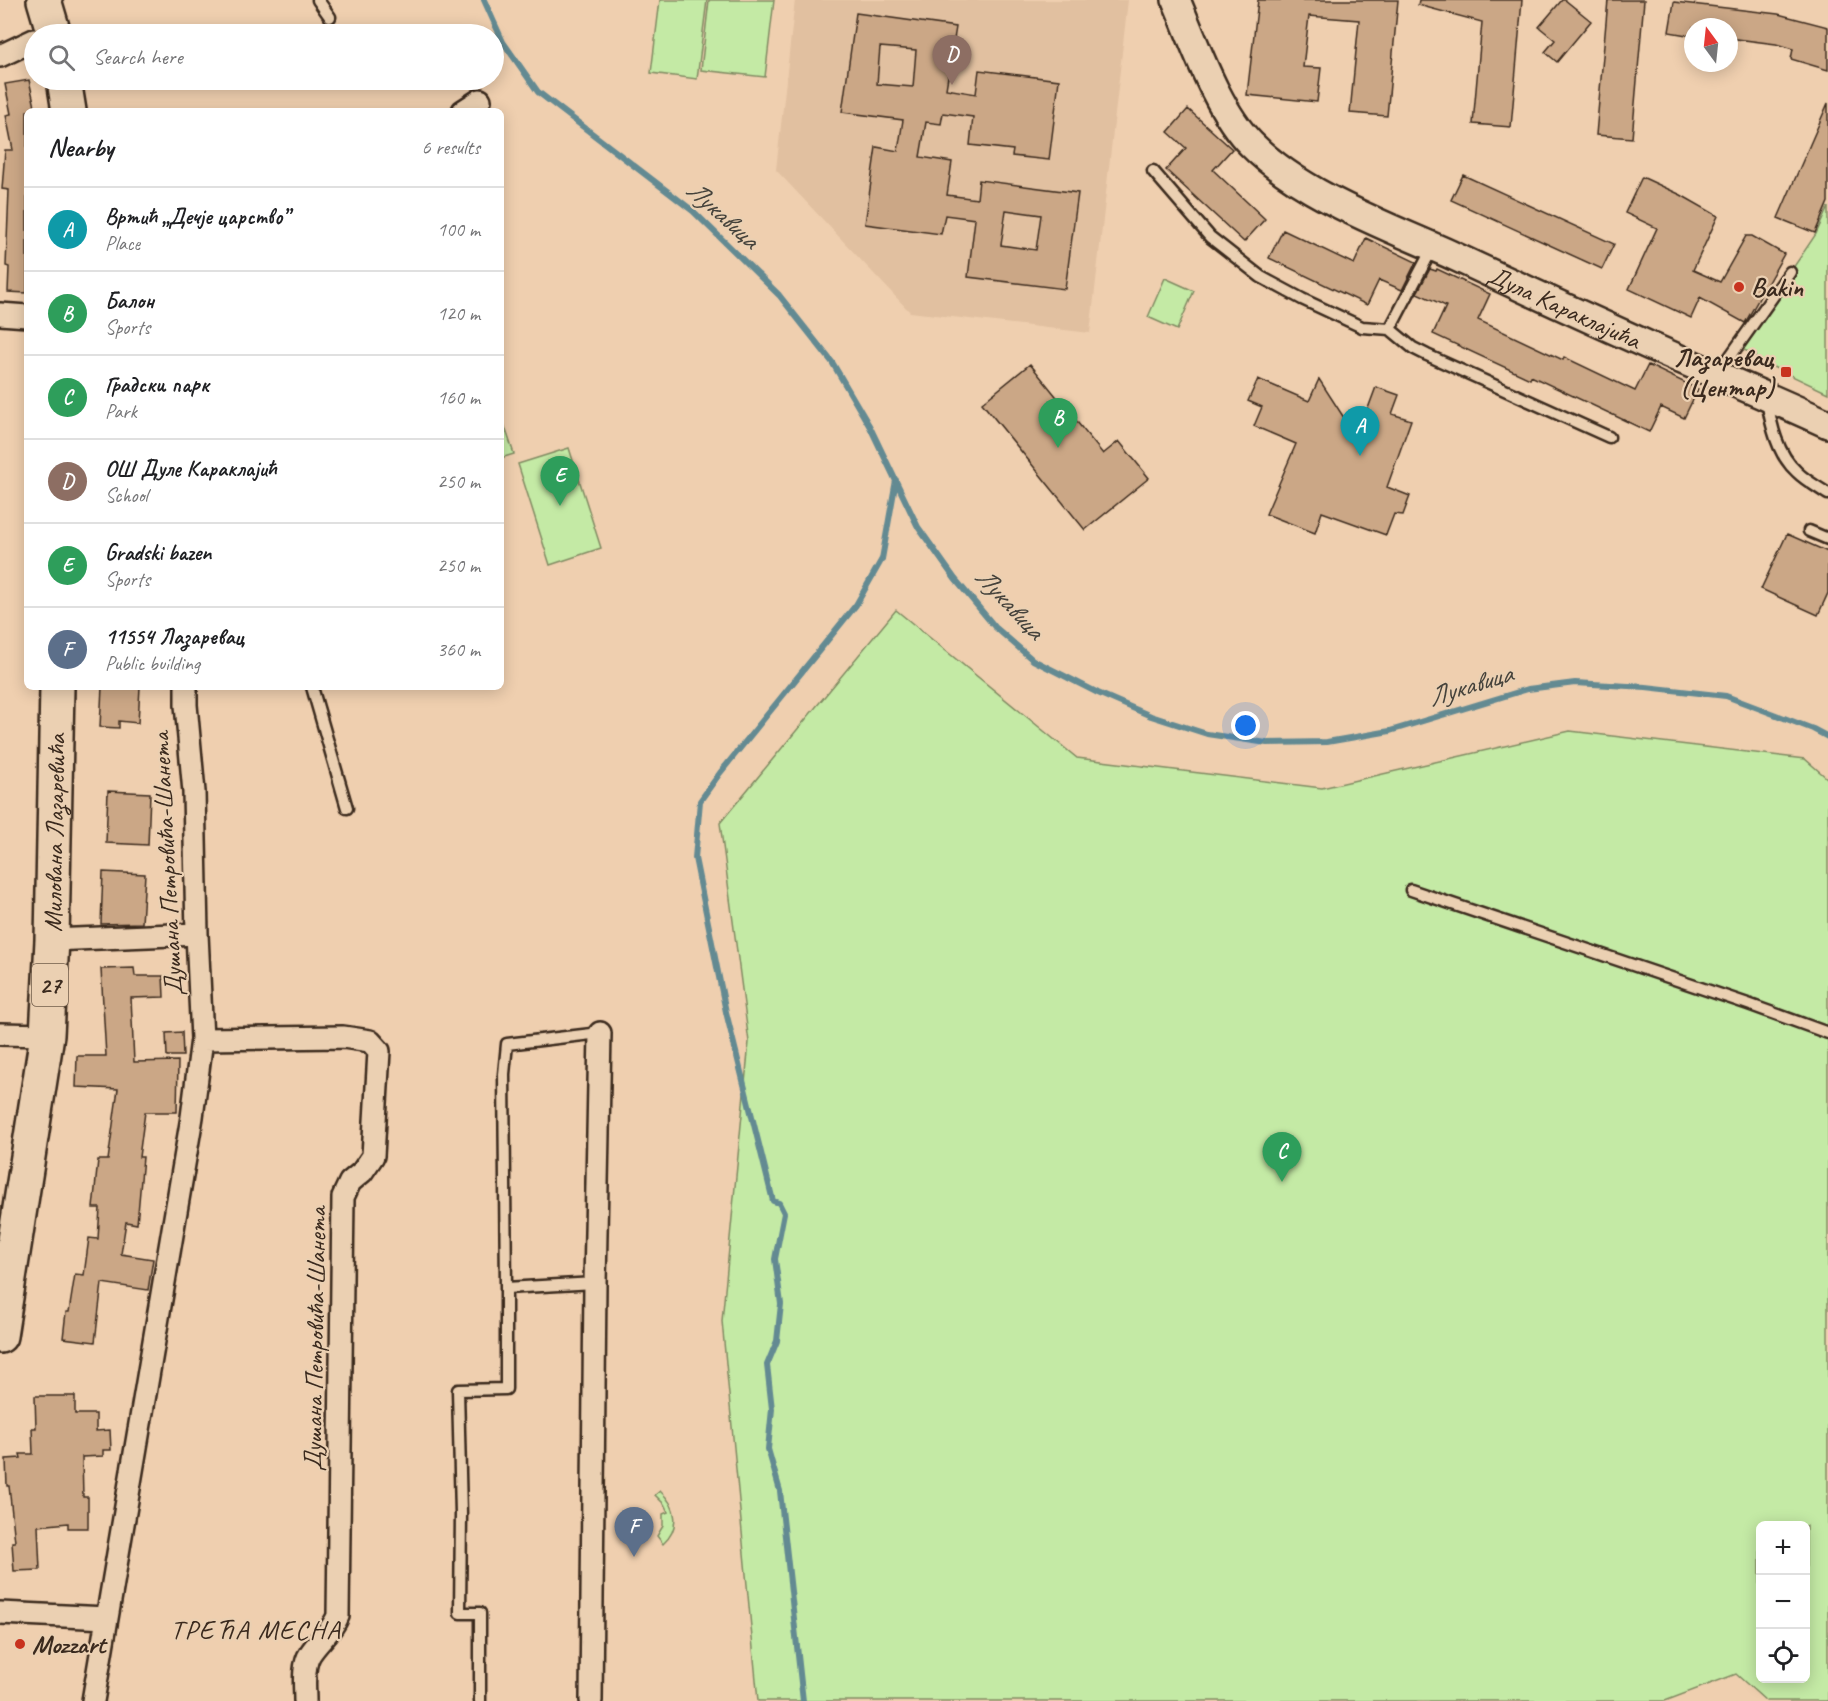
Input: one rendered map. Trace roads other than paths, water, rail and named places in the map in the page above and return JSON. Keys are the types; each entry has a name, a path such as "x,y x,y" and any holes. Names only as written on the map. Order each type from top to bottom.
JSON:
{"main road":[{"path":"44,0 46,24"},
{"path":"66,90 69,108"},
{"name":"Милована Лазаревића","path":"0,1336 47,1035 52,940 57,690"}],"street":[{"name":"Дула Караклајића","path":"1176,0 1226,112 1249,143 1277,167 1317,192 1433,247 1828,424"},
{"path":"0,56 24,45"},
{"path":"0,314 24,316"},
{"name":"Душана Петровића-Шанета","path":"93,1701 192,1118 202,1040 194,792 186,690"},
{"path":"52,940 197,934"},
{"path":"591,1701 600,1033"},
{"path":"0,1034 47,1035"},
{"name":"Душана Петровића-Шанета","path":"202,1040 343,1037 370,1041 379,1051 373,1156 362,1172 350,1182 343,1197 338,1616 325,1638 309,1656 305,1675 305,1701"},
{"path":"0,1613 107,1618"}],"lane":[{"path":"318,0 330,17"},
{"path":"1153,171 1210,237 1261,277 1302,300 1353,324 1390,329 1420,352 1609,437"},
{"path":"1390,329 1433,247"},
{"path":"1717,375 1790,272"},
{"path":"1767,396 1770,416 1785,458 1796,471 1828,494"},
{"path":"1809,531 1828,539"},
{"path":"313,690 347,808"},
{"path":"1411,890 1828,1033"},
{"path":"480,1701 480,1614 460,1613 461,1514 458,1390 506,1389 504,1074 507,1044 600,1033"},
{"path":"506,1288 595,1283"}],"waterway":[{"name":"Лукавица","path":"484,0 495,24"},
{"name":"Лукавица","path":"504,43 538,92 693,211 779,295 832,362 870,427 918,527 955,579 995,627 1033,660 1098,693 1151,716 1207,734 1267,743 1327,742 1390,731 1528,689 1575,683 1646,687 1726,696 1813,729 1828,737"},
{"path":"803,1701 780,1491 768,1449 772,1409 767,1365 777,1341 781,1304 775,1259 784,1213 779,1203 773,1201 726,1012 695,858 700,801 856,605 882,559 896,480"}],"place":[{"name":"ОШ Дуле Караклајић","path":"952,85"},
{"name":"Bakin","path":"1739,287"},
{"name":"Лазаревац (Центар)","path":"1786,372"},
{"name":"Балон","path":"1058,448"},
{"name":"Вртић „Дечје царство”","path":"1360,456"},
{"name":"Gradski bazen","path":"560,506"},
{"name":"Градски парк","path":"1282,1182"},
{"name":"11554 Лазаревац","path":"634,1557"},
{"name":"Mozzart","path":"20,1644"}],"district":[{"name":"ТРЕЋА МЕСНА","path":"256,1630"}]}
